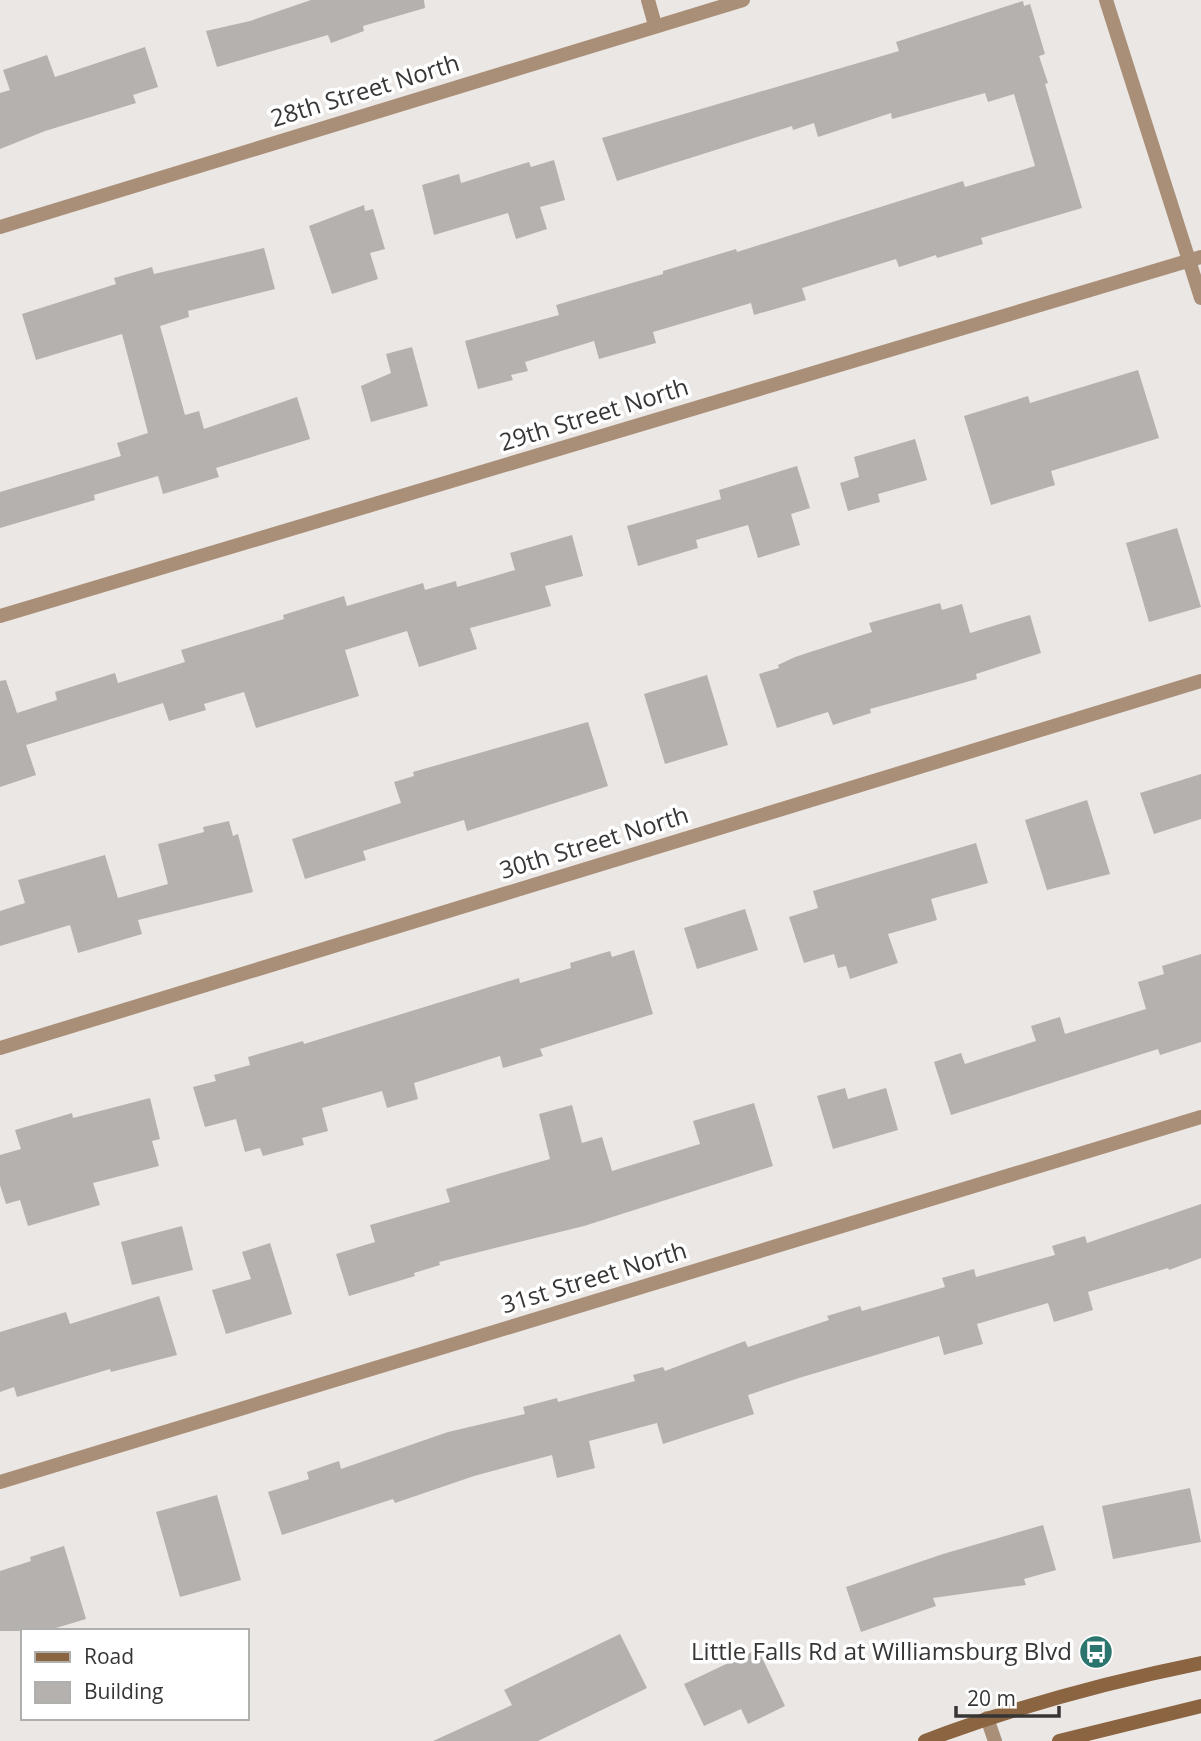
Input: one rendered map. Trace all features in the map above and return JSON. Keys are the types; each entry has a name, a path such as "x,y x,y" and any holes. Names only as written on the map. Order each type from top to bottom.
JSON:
{"street":[{"path":"648,0 655,25"},
{"name":"28th Street North","path":"0,227 743,0"},
{"path":"1106,0 1195,259 1201,298"},
{"name":"29th Street North","path":"0,616 1195,259"},
{"name":"30th Street North","path":"0,1048 1201,681"},
{"name":"31st Street North","path":"0,1482 1201,1117"},
{"path":"925,1741 987,1718 1109,1682 1201,1663"},
{"path":"1059,1741 1201,1706"},
{"path":"987,1718 995,1741"}],"building":[{"path":"311,0 424,0 425,8 363,26 364,31 331,43 328,35 217,67 206,31 250,21"},
{"path":"1023,1 1024,6 1030,4 1045,54 1039,56 1048,83 1045,84 1082,208 981,238 983,244 937,258 936,255 899,267 896,259 802,288 806,300 754,315 751,303 653,332 656,343 599,359 594,341 525,362 528,371 511,375 513,380 478,389 465,341 559,315 556,305 663,274 663,271 736,249 737,252 963,181 965,187 1035,166 1014,94 988,102 985,93 892,119 891,113 818,137 814,123 793,130 792,126 617,181 602,138 899,51 896,42"},
{"path":"145,47 158,87 133,95 136,103 45,131 0,149 0,93 10,90 3,70 47,55 55,77"},
{"path":"554,160 565,200 540,207 547,229 516,239 508,213 434,235 422,185 459,174 461,183 529,162 531,167"},
{"path":"364,205 365,211 373,209 385,249 370,253 378,279 332,294 309,226"},
{"path":"264,248 275,289 188,311 189,317 160,326 185,415 199,411 204,429 297,397 310,439 216,468 219,477 163,494 158,476 94,495 95,500 0,528 0,492 121,456 117,443 148,433 122,334 36,360 22,314 116,284 114,278 152,267 154,274"},
{"path":"412,347 428,406 371,422 361,386 391,373 386,354"},
{"path":"1138,370 1159,438 1051,471 1055,485 991,505 964,416 1028,396 1030,403"},
{"path":"915,439 927,480 878,494 880,502 848,511 840,483 859,477 854,457"},
{"path":"797,466 810,508 791,514 800,545 758,558 748,525 696,540 698,548 638,566 627,526 721,499 719,490"},
{"path":"1177,528 1201,607 1149,622 1126,543"},
{"path":"572,535 583,576 545,586 551,606 470,628 477,649 419,667 407,631 345,650 359,696 256,728 244,692 204,704 206,710 169,721 163,703 26,745 36,775 0,787 0,681 6,680 17,713 57,700 55,692 115,673 118,683 185,662 181,650 284,619 283,615 344,596 347,606 423,583 425,590 456,581 457,587 515,570 510,553"},
{"path":"940,603 942,610 962,604 970,633 1030,615 1041,653 976,674 977,679 870,709 871,713 833,725 828,712 777,728 759,674 779,668 778,665 795,657 872,632 869,623"},
{"path":"707,675 728,745 665,764 644,694"},
{"path":"588,722 608,786 467,831 464,820 363,851 366,860 305,879 292,839 401,803 394,782 414,776 413,772"},
{"path":"1201,774 1201,819 1154,834 1140,793"},
{"path":"1087,800 1110,874 1047,890 1025,820"},
{"path":"229,821 233,836 238,834 253,892 138,920 142,934 78,953 70,925 0,946 0,911 25,903 18,880 105,855 118,898 168,884 158,844 204,832 203,827"},
{"path":"976,843 988,883 931,899 937,920 888,934 898,963 850,979 846,966 838,968 834,954 804,963 789,917 818,908 813,891"},
{"path":"745,909 758,950 697,969 684,928"},
{"path":"634,950 653,1014 540,1049 543,1056 503,1068 500,1056 414,1083 418,1099 387,1108 382,1091 322,1108 328,1131 302,1138 304,1145 263,1156 260,1148 245,1152 236,1119 205,1127 193,1087 216,1081 214,1075 250,1065 248,1057 303,1041 304,1044 519,978 520,983 571,968 570,963 610,951 612,957"},
{"path":"1201,954 1201,1042 1160,1055 1158,1049 951,1115 934,1062 961,1053 965,1064 1036,1041 1031,1026 1060,1017 1065,1034 1146,1009 1138,982 1164,974 1162,966"},
{"path":"845,1088 848,1099 886,1088 898,1130 833,1149 817,1096"},
{"path":"150,1098 160,1139 152,1141 159,1166 93,1183 100,1205 28,1226 20,1200 6,1204 0,1185 0,1155 21,1149 15,1130 72,1113 73,1118"},
{"path":"754,1103 773,1166 584,1226 439,1262 440,1265 414,1273 415,1276 349,1296 336,1254 375,1242 370,1225 450,1202 446,1189 550,1159 539,1114 572,1105 582,1143 602,1137 612,1171 700,1144 693,1121"},
{"path":"1201,1204 1201,1258 1169,1270 1168,1268 1088,1292 1093,1310 1054,1322 1048,1303 977,1324 983,1344 944,1355 939,1336 799,1378 748,1395 754,1414 663,1444 657,1423 589,1441 595,1468 557,1478 552,1455 474,1476 395,1503 393,1499 282,1535 268,1492 309,1479 307,1472 339,1461 341,1469 448,1432 525,1414 523,1407 557,1398 558,1402 635,1381 633,1375 663,1367 665,1371 745,1341 748,1347 829,1320 827,1316 860,1306 862,1311 945,1287 942,1278 974,1269 976,1277 1055,1255 1052,1246 1085,1236 1087,1243"},
{"path":"182,1226 193,1270 132,1285 121,1242"},
{"path":"270,1243 292,1314 226,1334 212,1290 251,1279 242,1252"},
{"path":"159,1296 177,1355 111,1372 110,1369 17,1397 14,1387 0,1392 0,1332 66,1312 70,1324"},
{"path":"1190,1488 1201,1542 1113,1559 1102,1506"},
{"path":"217,1495 241,1580 180,1597 156,1512"},
{"path":"1043,1525 1056,1570 1024,1579 1026,1585 933,1598 936,1606 861,1632 846,1587 943,1554"},
{"path":"64,1546 86,1619 53,1629 0,1631 0,1571 31,1561 30,1557"},
{"path":"620,1634 647,1688 538,1741 433,1741 512,1705 504,1690"},
{"path":"758,1649 785,1706 748,1724 741,1709 704,1726 684,1684"}],"place":[{"name":"Little Falls Rd at Williamsburg Blvd","path":"1096,1652"}]}
